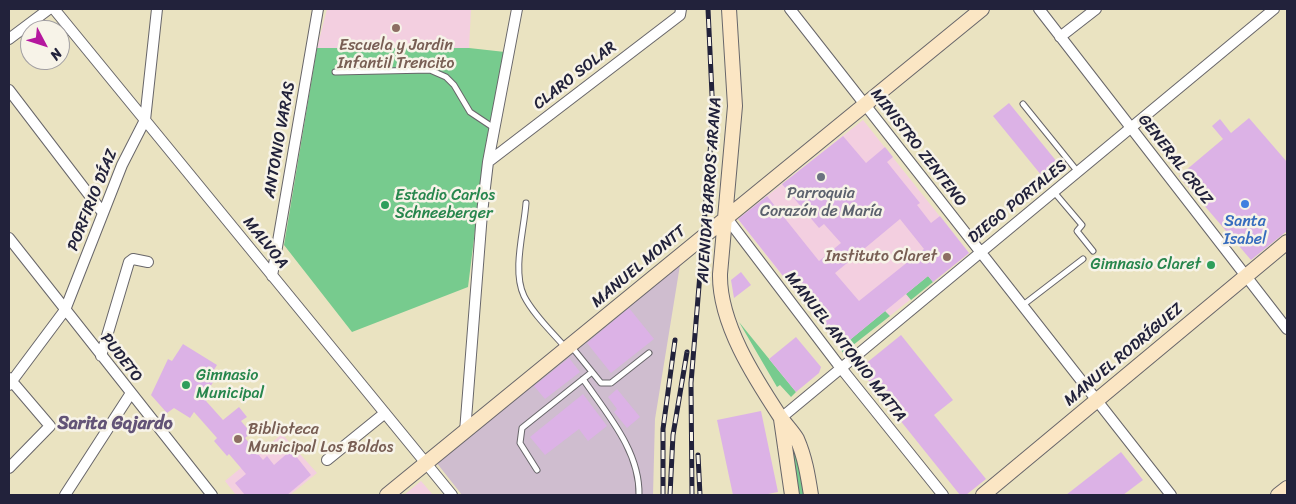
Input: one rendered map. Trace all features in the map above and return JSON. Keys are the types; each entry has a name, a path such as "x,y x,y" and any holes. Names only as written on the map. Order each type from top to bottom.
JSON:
{"street":[{"path":"9,39 49,9"},
{"name":"MALVOA","path":"54,9 452,495"},
{"name":"PORFIRIO DÍAZ","path":"10,381 64,310 103,213 145,120 157,9"},
{"name":"ANTONIO VARAS","path":"272,276 318,9"},
{"path":"465,432 477,269 488,162 517,9"},
{"name":"AVENIDA BARROS ARANA","path":"729,9 735,106 720,274 724,310 733,335 781,418 796,438 805,462 811,495"},
{"name":"MINISTRO ZENTENO","path":"790,9 1171,495"},
{"name":"MANUEL MONTT","path":"387,495 982,9"},
{"name":"GENERAL CRUZ","path":"1039,9 1287,329"},
{"path":"1060,37 1096,9"},
{"name":"DIEGO PORTALES","path":"781,418 840,367 1132,129 1274,9"},
{"name":"CLARO SOLAR","path":"488,162 680,12"},
{"path":"9,90 103,213"},
{"name":"MANUEL ANTONIO MATTA","path":"726,217 840,367 942,495"},
{"name":"PUDETO","path":"9,238 212,495"},
{"name":"MANUEL RODRÍGUEZ","path":"983,495 1287,242"},
{"path":"101,356 130,262 133,259 148,262"},
{"path":"9,468 50,426 10,381"},
{"path":"65,495 130,393"},
{"path":"327,460 385,413"},
{"name":"AVENIDA BARROS ARANA","path":"781,418 792,495"},
{"path":"1278,495 1287,488"}],"lane":[{"path":"334,72 430,70 446,77 454,85 470,112 495,128"},
{"path":"1023,104 1078,173"},
{"path":"1054,192 1082,225 1077,231 1093,251"},
{"path":"526,203 518,269 520,287 528,304 600,383 610,383 649,352"},
{"path":"1023,305 1083,259"},
{"path":"537,470 520,443 522,428 592,372"},
{"path":"583,379 627,443 639,487 639,495"}],"shaded area":[{"name":"Escuela y Jardin Infantil Trencito","path":"327,9 471,9 469,48 317,48"},
{"path":"863,120 969,253 843,353 738,219"},
{"path":"680,265 655,419 653,495 462,495 436,462"},
{"path":"282,434 317,473 290,495 236,495 225,481"},
{"path":"421,481 433,495 404,495"}],"green space":[{"name":"Estadio Carlos Schneeberger","path":"317,48 469,48 505,52 483,166 468,287 352,332 284,245"},
{"path":"928,276 933,282 911,300 906,294"},
{"path":"885,311 890,316 843,353 840,348"},
{"path":"739,322 796,392 791,397 780,385 777,387"},
{"path":"791,438 794,439 807,495 798,495"}],"building":[{"path":"1009,103 1062,168 1046,181 993,116"},
{"name":"Santa Isabel","path":"1249,118 1287,162 1287,231 1251,260 1179,176 1223,139 1212,126 1220,119 1231,133"},
{"path":"843,136 866,163 885,147 893,157 887,162 920,203 917,205 931,223 940,216 969,253 933,282 928,276 840,348 738,219 767,196 819,261 841,243 824,224 819,228 782,184","holes":["900,219 924,249 859,301 835,273"]},
{"path":"741,272 751,285 734,298 731,280"},
{"path":"629,308 654,339 611,373 587,343"},
{"path":"901,335 953,400 934,415 986,479 966,495 960,495 859,369"},
{"path":"796,337 821,367 819,373 796,392 769,359"},
{"path":"183,344 217,365 212,373 217,376 207,392 210,394 206,401 223,420 239,407 247,417 241,421 251,433 245,438 263,460 267,456 274,465 291,450 311,475 287,495 245,495 235,483 246,474 229,454 227,456 214,441 217,438 194,412 190,418 174,408 167,413 151,395 168,359 172,361"},
{"path":"569,358 580,372 545,399 534,386"},
{"path":"617,389 640,417 627,428 614,412 617,409 608,397"},
{"path":"583,394 607,426 588,441 579,429 545,455 530,437"},
{"path":"761,411 778,492 763,495 733,495 717,420"},
{"path":"1121,452 1143,480 1123,495 1066,495"}],"railway":[{"path":"692,495 691,383 713,116 708,9"},
{"path":"663,495 663,429 675,340"},
{"path":"670,495 673,435 687,352"},
{"path":"698,455 700,495"}],"place":[{"name":"Escuela y Jardin Infantil Trencito","path":"396,28"},
{"name":"Parroquia Corazón de María","path":"821,177"},
{"name":"Santa Isabel","path":"1245,204"},
{"name":"Estadio Carlos Schneeberger","path":"385,205"},
{"name":"Instituto Claret","path":"947,257"},
{"name":"Gimnasio Claret","path":"1211,265"},
{"name":"Gimnasio Municipal","path":"186,385"},
{"name":"Biblioteca Municipal Los Boldos","path":"238,439"}],"district":[{"name":"Sarita Gajardo","path":"115,424"}]}
